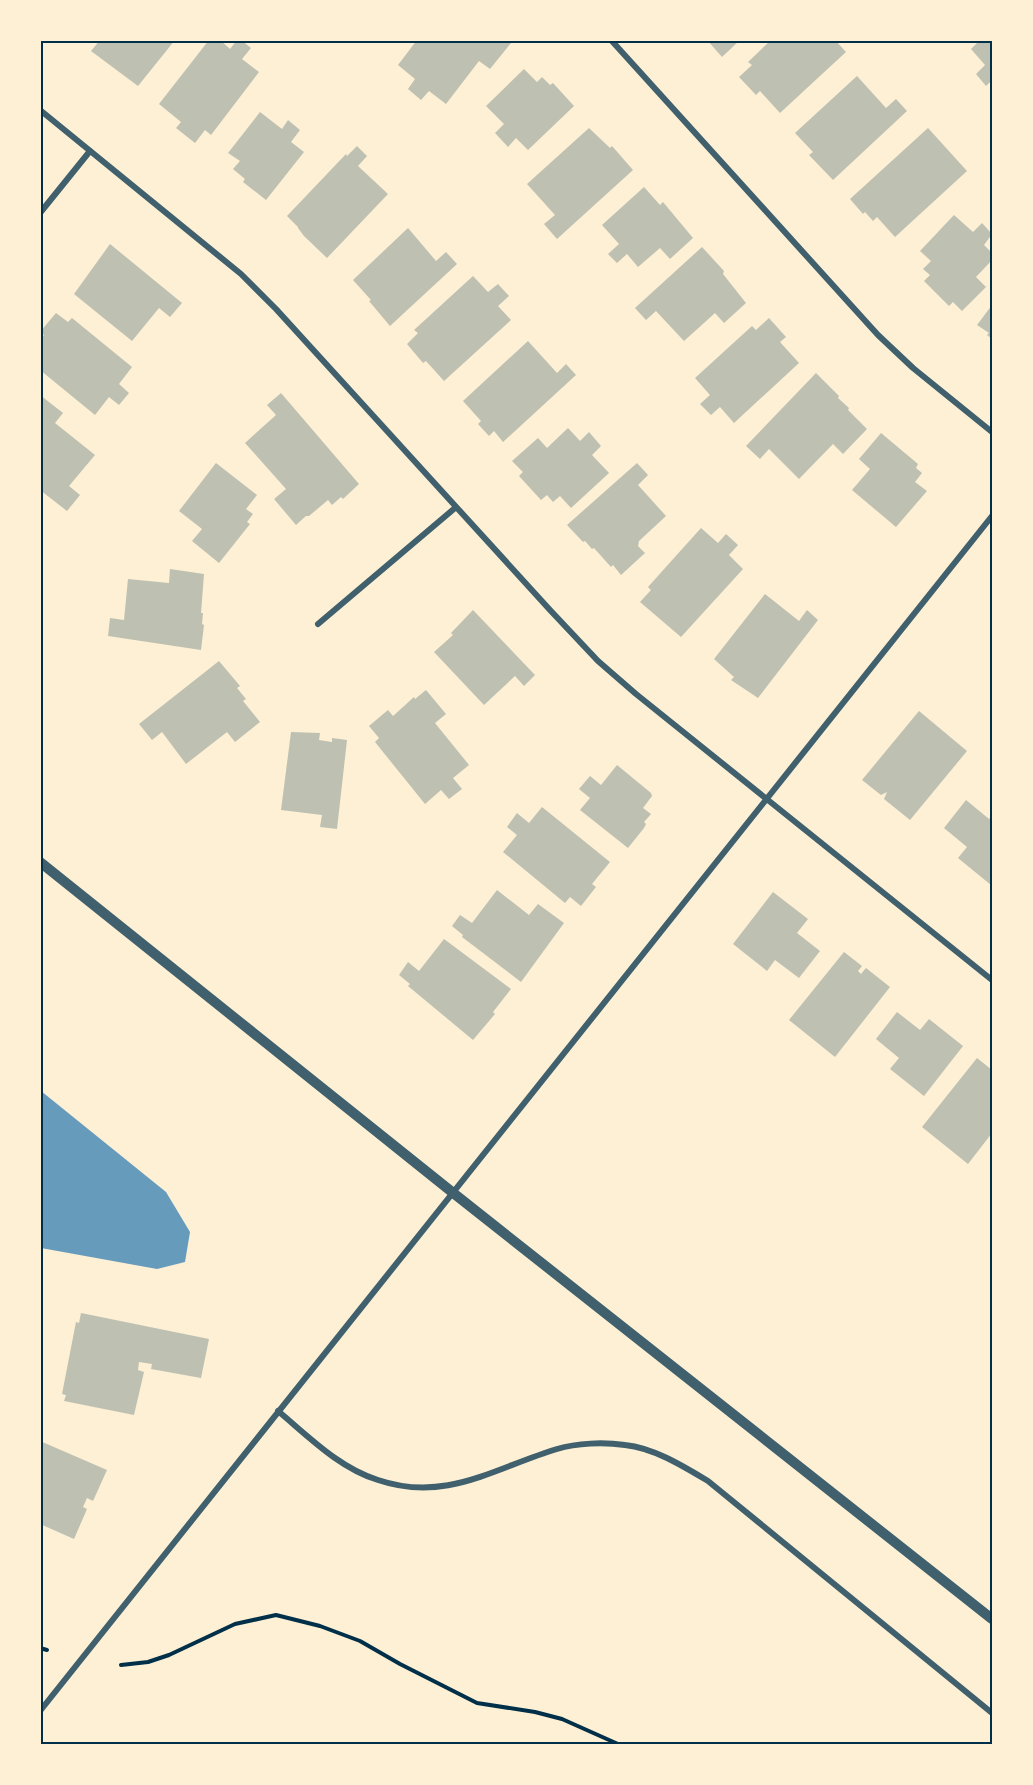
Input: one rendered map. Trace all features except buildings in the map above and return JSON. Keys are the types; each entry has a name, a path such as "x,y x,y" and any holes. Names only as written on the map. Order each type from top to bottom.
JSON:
{"street":[{"path":"611,40 878,335 913,368 993,432"},
{"path":"40,110 241,274 276,309 455,508 598,661 993,980"},
{"path":"40,213 90,151"},
{"path":"318,624 455,508"},
{"path":"40,1711 993,516"},
{"path":"40,862 452,1192 993,1619"},
{"path":"278,1411 349,1467 376,1480 403,1487 434,1488 459,1484 559,1448 596,1444 627,1445 659,1455 708,1480 993,1713"}],"path":[{"path":"121,1665 159,1658 236,1624 276,1615 320,1626 360,1641 477,1703 553,1717 618,1744"},
{"path":"40,1648 47,1650"}],"water":[{"path":"41,1091 166,1192 190,1232 185,1262 157,1269 41,1248"}]}
